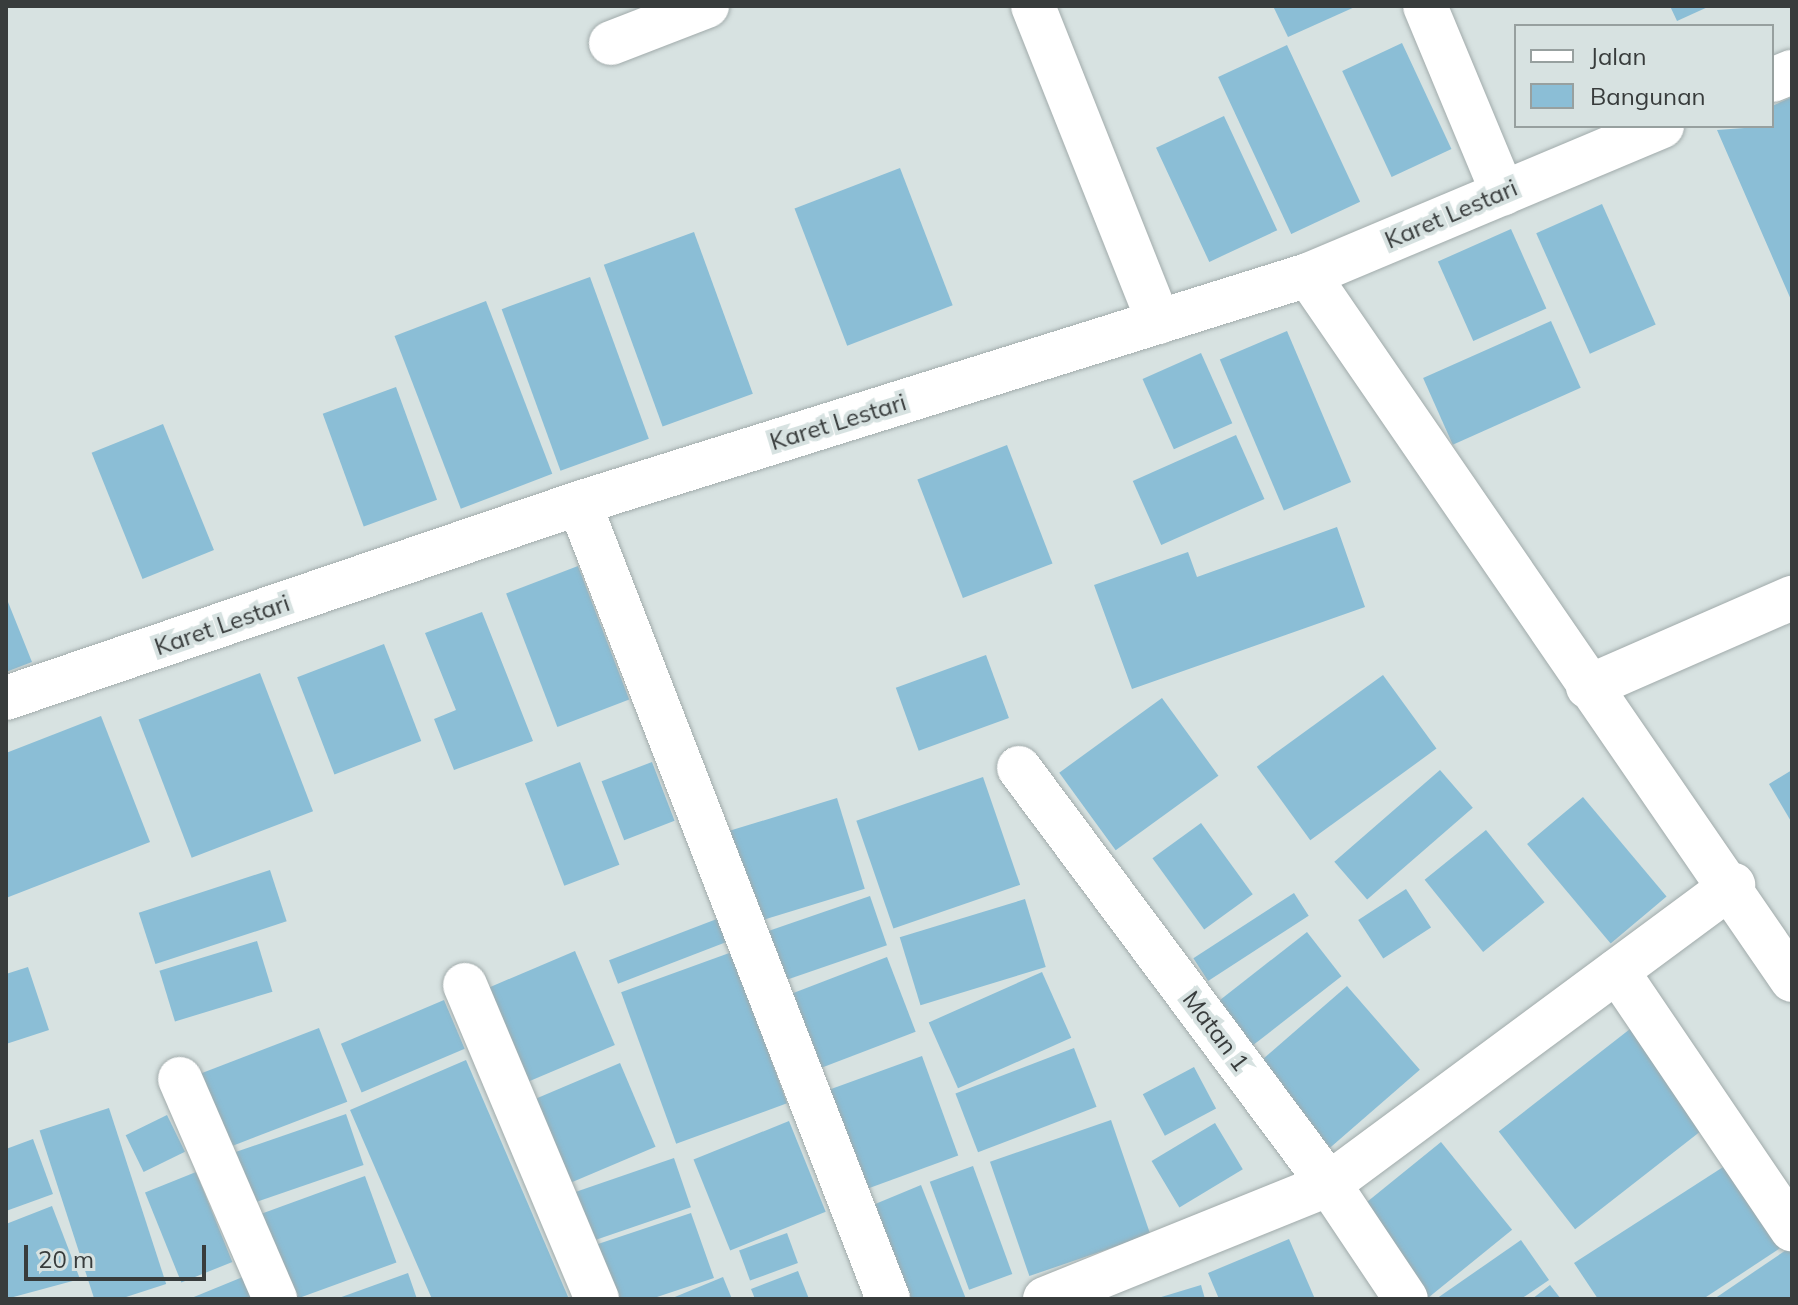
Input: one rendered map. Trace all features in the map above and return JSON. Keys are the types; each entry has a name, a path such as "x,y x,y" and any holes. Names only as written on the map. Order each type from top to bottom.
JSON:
{"street":[{"path":"611,43 707,6"},
{"path":"1033,6 1159,322"},
{"path":"1425,6 1503,193"},
{"name":"Karet Lestari","path":"6,698 579,503 1308,275 1657,128"},
{"path":"1308,275 1588,687 1733,885 1792,980"},
{"path":"579,503 888,1299"},
{"path":"1588,687 1792,598"},
{"name":"Matan 1","path":"1019,768 1329,1184 1406,1299"},
{"path":"1045,1299 1329,1184 1733,885"},
{"path":"1617,971 1792,1229"},
{"path":"465,985 597,1299"},
{"path":"180,1079 275,1299"}],"building":[{"path":"1273,6 1357,6 1288,37"},
{"path":"1670,6 1710,6 1677,21"},
{"path":"1402,43 1451,149 1392,177 1342,71"},
{"path":"1287,45 1360,202 1291,234 1218,77"},
{"path":"1792,97 1792,302 1717,130 1774,128 1774,105"},
{"path":"1224,116 1277,230 1209,262 1156,148"},
{"path":"900,168 953,305 847,346 795,208"},
{"path":"1602,204 1656,325 1590,354 1536,233"},
{"path":"1511,229 1546,308 1473,341 1438,262"},
{"path":"694,232 753,394 663,426 604,265"},
{"path":"590,277 649,439 560,471 502,309"},
{"path":"486,301 552,474 461,509 395,336"},
{"path":"1551,321 1581,388 1453,445 1423,378"},
{"path":"1287,331 1351,482 1284,510 1220,360"},
{"path":"1201,353 1232,423 1174,449 1143,379"},
{"path":"396,387 437,500 364,526 323,414"},
{"path":"163,424 214,550 143,579 92,453"},
{"path":"1236,435 1264,499 1161,545 1133,481"},
{"path":"1007,445 1053,564 963,598 917,479"},
{"path":"1337,527 1365,607 1132,689 1094,585 1188,552 1197,577"},
{"path":"578,566 629,700 557,727 506,594"},
{"path":"6,597 32,662 6,672"},
{"path":"482,612 533,741 454,770 434,719 456,710 425,633"},
{"path":"384,644 421,741 334,774 297,677"},
{"path":"986,655 1009,718 919,751 896,688"},
{"path":"260,673 313,811 192,858 139,720"},
{"path":"1383,675 1436,749 1310,840 1257,767"},
{"path":"1162,698 1218,776 1116,850 1059,773"},
{"path":"101,716 150,842 6,898 6,753"},
{"path":"580,762 619,865 564,886 525,783"},
{"path":"652,762 675,821 624,840 602,781"},
{"path":"1440,770 1473,808 1367,900 1334,862"},
{"path":"1792,770 1792,823 1769,784"},
{"path":"983,777 1020,885 893,928 856,821"},
{"path":"1583,797 1667,897 1611,944 1527,844"},
{"path":"837,798 865,889 756,922 728,831"},
{"path":"1201,823 1253,894 1204,929 1152,858"},
{"path":"1486,830 1545,902 1483,952 1425,880"},
{"path":"270,870 287,921 155,964 139,913"},
{"path":"1406,889 1431,928 1383,959 1358,920"},
{"path":"1294,893 1309,916 1208,981 1193,958"},
{"path":"870,896 887,945 784,981 767,931"},
{"path":"1025,899 1046,967 920,1005 900,937"},
{"path":"722,917 731,940 618,984 609,960"},
{"path":"1307,932 1341,976 1252,1046 1217,1002"},
{"path":"257,941 272,992 175,1022 159,971"},
{"path":"575,951 615,1045 519,1086 479,992"},
{"path":"732,952 787,1103 676,1144 621,992"},
{"path":"887,957 916,1032 813,1071 784,996"},
{"path":"28,967 49,1030 6,1044 6,974"},
{"path":"1042,972 1071,1038 958,1088 929,1022"},
{"path":"1347,986 1420,1070 1330,1148 1257,1064"},
{"path":"444,1000 465,1049 362,1093 341,1044"},
{"path":"1639,1022 1715,1120 1575,1229 1499,1132"},
{"path":"319,1028 347,1102 221,1150 193,1076"},
{"path":"1074,1048 1097,1107 978,1152 955,1094"},
{"path":"922,1056 958,1156 861,1191 824,1092"},
{"path":"466,1060 569,1299 432,1299 350,1110"},
{"path":"620,1063 656,1147 565,1185 530,1101"},
{"path":"1194,1067 1216,1108 1165,1136 1143,1094"},
{"path":"109,1108 166,1284 120,1299 94,1299 40,1131"},
{"path":"346,1114 364,1165 244,1206 227,1155"},
{"path":"167,1115 185,1152 144,1172 126,1135"},
{"path":"1111,1120 1150,1234 1029,1276 990,1162"},
{"path":"789,1121 826,1212 730,1250 694,1160"},
{"path":"1215,1123 1243,1169 1179,1207 1152,1161"},
{"path":"33,1139 53,1194 6,1211 6,1149"},
{"path":"1441,1142 1512,1230 1427,1299 1356,1211"},
{"path":"674,1158 691,1207 582,1245 565,1195"},
{"path":"1734,1160 1788,1243 1703,1299 1598,1299 1574,1263"},
{"path":"973,1166 1012,1274 969,1290 930,1182"},
{"path":"196,1172 232,1262 181,1283 145,1193"},
{"path":"365,1176 396,1262 292,1299 261,1214"},
{"path":"921,1185 966,1299 905,1299 868,1207"},
{"path":"52,1206 80,1279 6,1299 6,1224"},
{"path":"691,1213 714,1278 651,1299 604,1299 586,1248"},
{"path":"787,1233 798,1263 750,1281 739,1250"},
{"path":"1289,1239 1315,1299 1219,1299 1208,1273"},
{"path":"1521,1240 1549,1280 1521,1299 1436,1299"},
{"path":"1792,1246 1792,1299 1714,1299"},
{"path":"798,1271 809,1299 755,1299 751,1289"},
{"path":"408,1273 417,1299 336,1299"},
{"path":"250,1274 260,1299 189,1299"},
{"path":"723,1277 732,1299 670,1299"},
{"path":"1201,1285 1205,1299 1158,1299 1158,1298"},
{"path":"1550,1285 1561,1299 1532,1299"}]}
